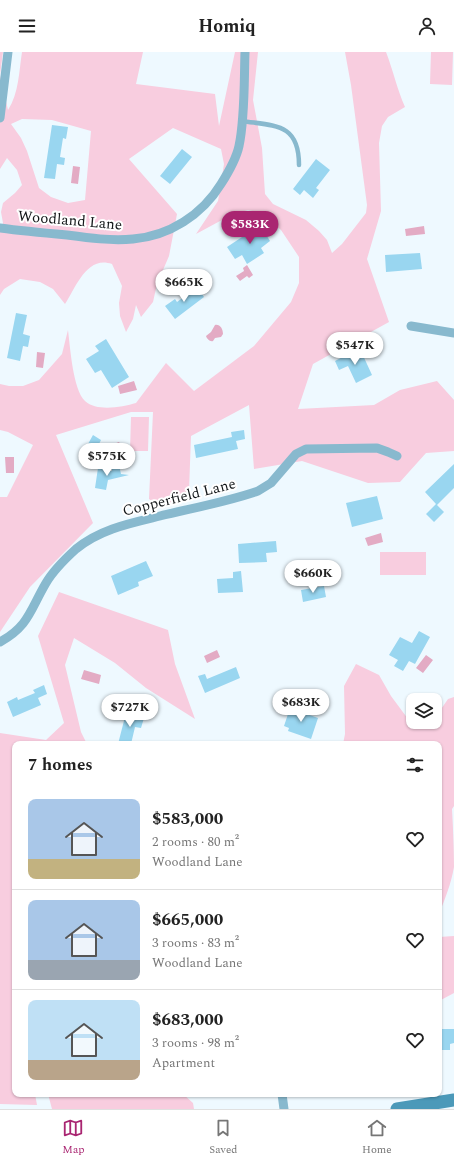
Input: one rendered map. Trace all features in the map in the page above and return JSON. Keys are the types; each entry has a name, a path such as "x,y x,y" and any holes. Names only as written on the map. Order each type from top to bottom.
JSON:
{"street":[{"path":"0,118 8,52"},
{"name":"Woodland Lane","path":"0,228 102,239 134,239 174,228 196,214 218,189 231,167 239,148 242,121 245,52"},
{"path":"411,326 454,333"},
{"name":"Copperfield Lane","path":"0,642 16,632 24,624 46,582 60,565 84,543 111,529 258,491 271,483 296,454 306,449 377,448 397,456"},
{"path":"282,1097 284,1109"},
{"path":"397,1109 454,1100"}],"lane":[{"path":"242,121 277,127 289,132 294,138 299,152 299,165"}],"shaded area":[{"path":"0,52 3,52 0,75"},
{"path":"22,52 143,52 136,84 215,94 219,126 235,52 258,52 253,100 262,148 265,194 273,204 306,220 319,231 327,240 332,253 342,244 366,213 367,205 351,85 345,52 386,52 405,107 388,117 382,126 379,143 381,211 367,259 389,322 313,364 298,409 374,405 400,390 437,381 454,400 454,451 426,453 400,482 368,483 302,461 254,469 249,405 191,436 189,491 162,508 149,499 153,412 131,412 56,435 93,523 30,587 0,632 0,497 7,497 33,445 8,432 0,430 0,384 9,386 23,386 39,380 62,354 68,330 73,367 78,388 85,401 96,407 110,408 136,403 166,363 194,391 254,346 291,302 299,283 299,257 281,230 261,213 248,210 233,214 196,234 218,201 224,164 221,149 173,128 129,159 177,214 169,256 157,284 153,302 141,317 136,305 133,319 126,332 120,316 119,303 122,286 112,264 103,262 89,268 83,274 65,304 53,289 40,282 20,279 4,289 0,295 0,232 3,223 1,212 3,203 22,185 17,170 7,158 0,169 0,75 8,110 12,103 16,89","holes":["22,119 52,120 91,131 85,200 68,203 51,197 39,188 27,151 21,138 11,124"]},
{"path":"431,52 453,52 452,85 430,84"},
{"path":"73,166 80,167 78,184 71,183"},
{"path":"424,226 425,234 406,236 405,229"},
{"path":"247,265 253,275 249,278 247,276 240,281 236,276 244,271 243,268"},
{"path":"215,325 221,327 223,334 221,337 215,338 211,341 206,336 211,332"},
{"path":"37,352 45,353 43,368 36,367"},
{"path":"134,381 137,390 120,394 118,386"},
{"path":"131,417 149,417 148,451 130,451"},
{"path":"119,442 122,447 121,449 106,455 103,448"},
{"path":"5,457 14,457 14,473 6,473"},
{"path":"381,533 383,542 368,546 365,538"},
{"path":"380,552 426,552 426,575 380,575"},
{"path":"59,592 168,630 175,664 195,719 146,688 115,663 74,638 65,665 81,732 86,741 12,741 12,1097 36,1097 37,1105 0,1104 0,733 46,740 64,723 38,636"},
{"path":"217,650 220,657 207,663 204,656"},
{"path":"426,655 433,660 423,673 416,668"},
{"path":"356,664 379,675 391,696 406,716 406,729 442,729 442,708 448,699 454,697 454,806 452,809 454,867 450,885 442,907 442,741 344,741 345,734 344,686"},
{"path":"84,670 101,675 99,684 81,679"},
{"path":"308,689 322,694 323,697 321,701 319,702 305,696 306,690"},
{"path":"454,936 454,993 442,999 442,937"},
{"path":"49,1097 186,1097 193,1103 194,1109 52,1109"}],"building":[{"path":"52,125 68,127 66,139 63,138 60,157 65,158 64,165 57,164 55,179 44,178"},
{"path":"182,149 192,157 170,184 160,176"},
{"path":"316,159 330,170 316,188 319,190 313,198 304,190 300,195 293,189"},
{"path":"260,225 270,241 261,248 264,253 247,264 242,255 235,259 227,247"},
{"path":"420,253 422,269 386,272 385,255"},
{"path":"197,287 204,297 175,319 165,306 175,299 177,302"},
{"path":"16,313 27,315 23,334 30,336 28,347 23,346 20,361 7,358"},
{"path":"106,339 129,377 112,388 101,370 95,373 86,359 99,351 95,346"},
{"path":"361,351 372,375 356,383 348,366 339,370 335,361 352,352 353,355"},
{"path":"244,430 245,439 236,441 238,449 196,458 194,445 232,437 231,432"},
{"path":"93,435 101,440 97,448 88,444"},
{"path":"454,464 454,488 437,505 444,512 434,522 426,514 436,504 425,492"},
{"path":"119,465 121,474 129,475 108,480 106,490 95,488 98,468 112,471 111,467"},
{"path":"377,496 383,519 352,527 346,503"},
{"path":"276,541 277,552 266,553 267,562 239,563 238,544"},
{"path":"146,561 153,576 138,582 139,586 118,595 111,576"},
{"path":"241,571 243,592 218,593 217,579 233,578 233,572"},
{"path":"324,586 326,597 303,602 301,590"},
{"path":"419,631 430,637 415,664 409,661 403,671 394,666 398,660 389,655 400,637 412,643"},
{"path":"236,667 240,678 205,693 198,676 205,674 207,679"},
{"path":"44,685 47,694 38,698 41,705 13,717 7,702 17,697 18,700 35,693 33,690"},
{"path":"290,708 318,718 311,739 288,731 289,728 284,726"},
{"path":"126,713 144,718 141,728 135,727 132,741 119,741"},
{"path":"442,1029 454,1029 454,1043 450,1044 450,1050 442,1050"}]}
